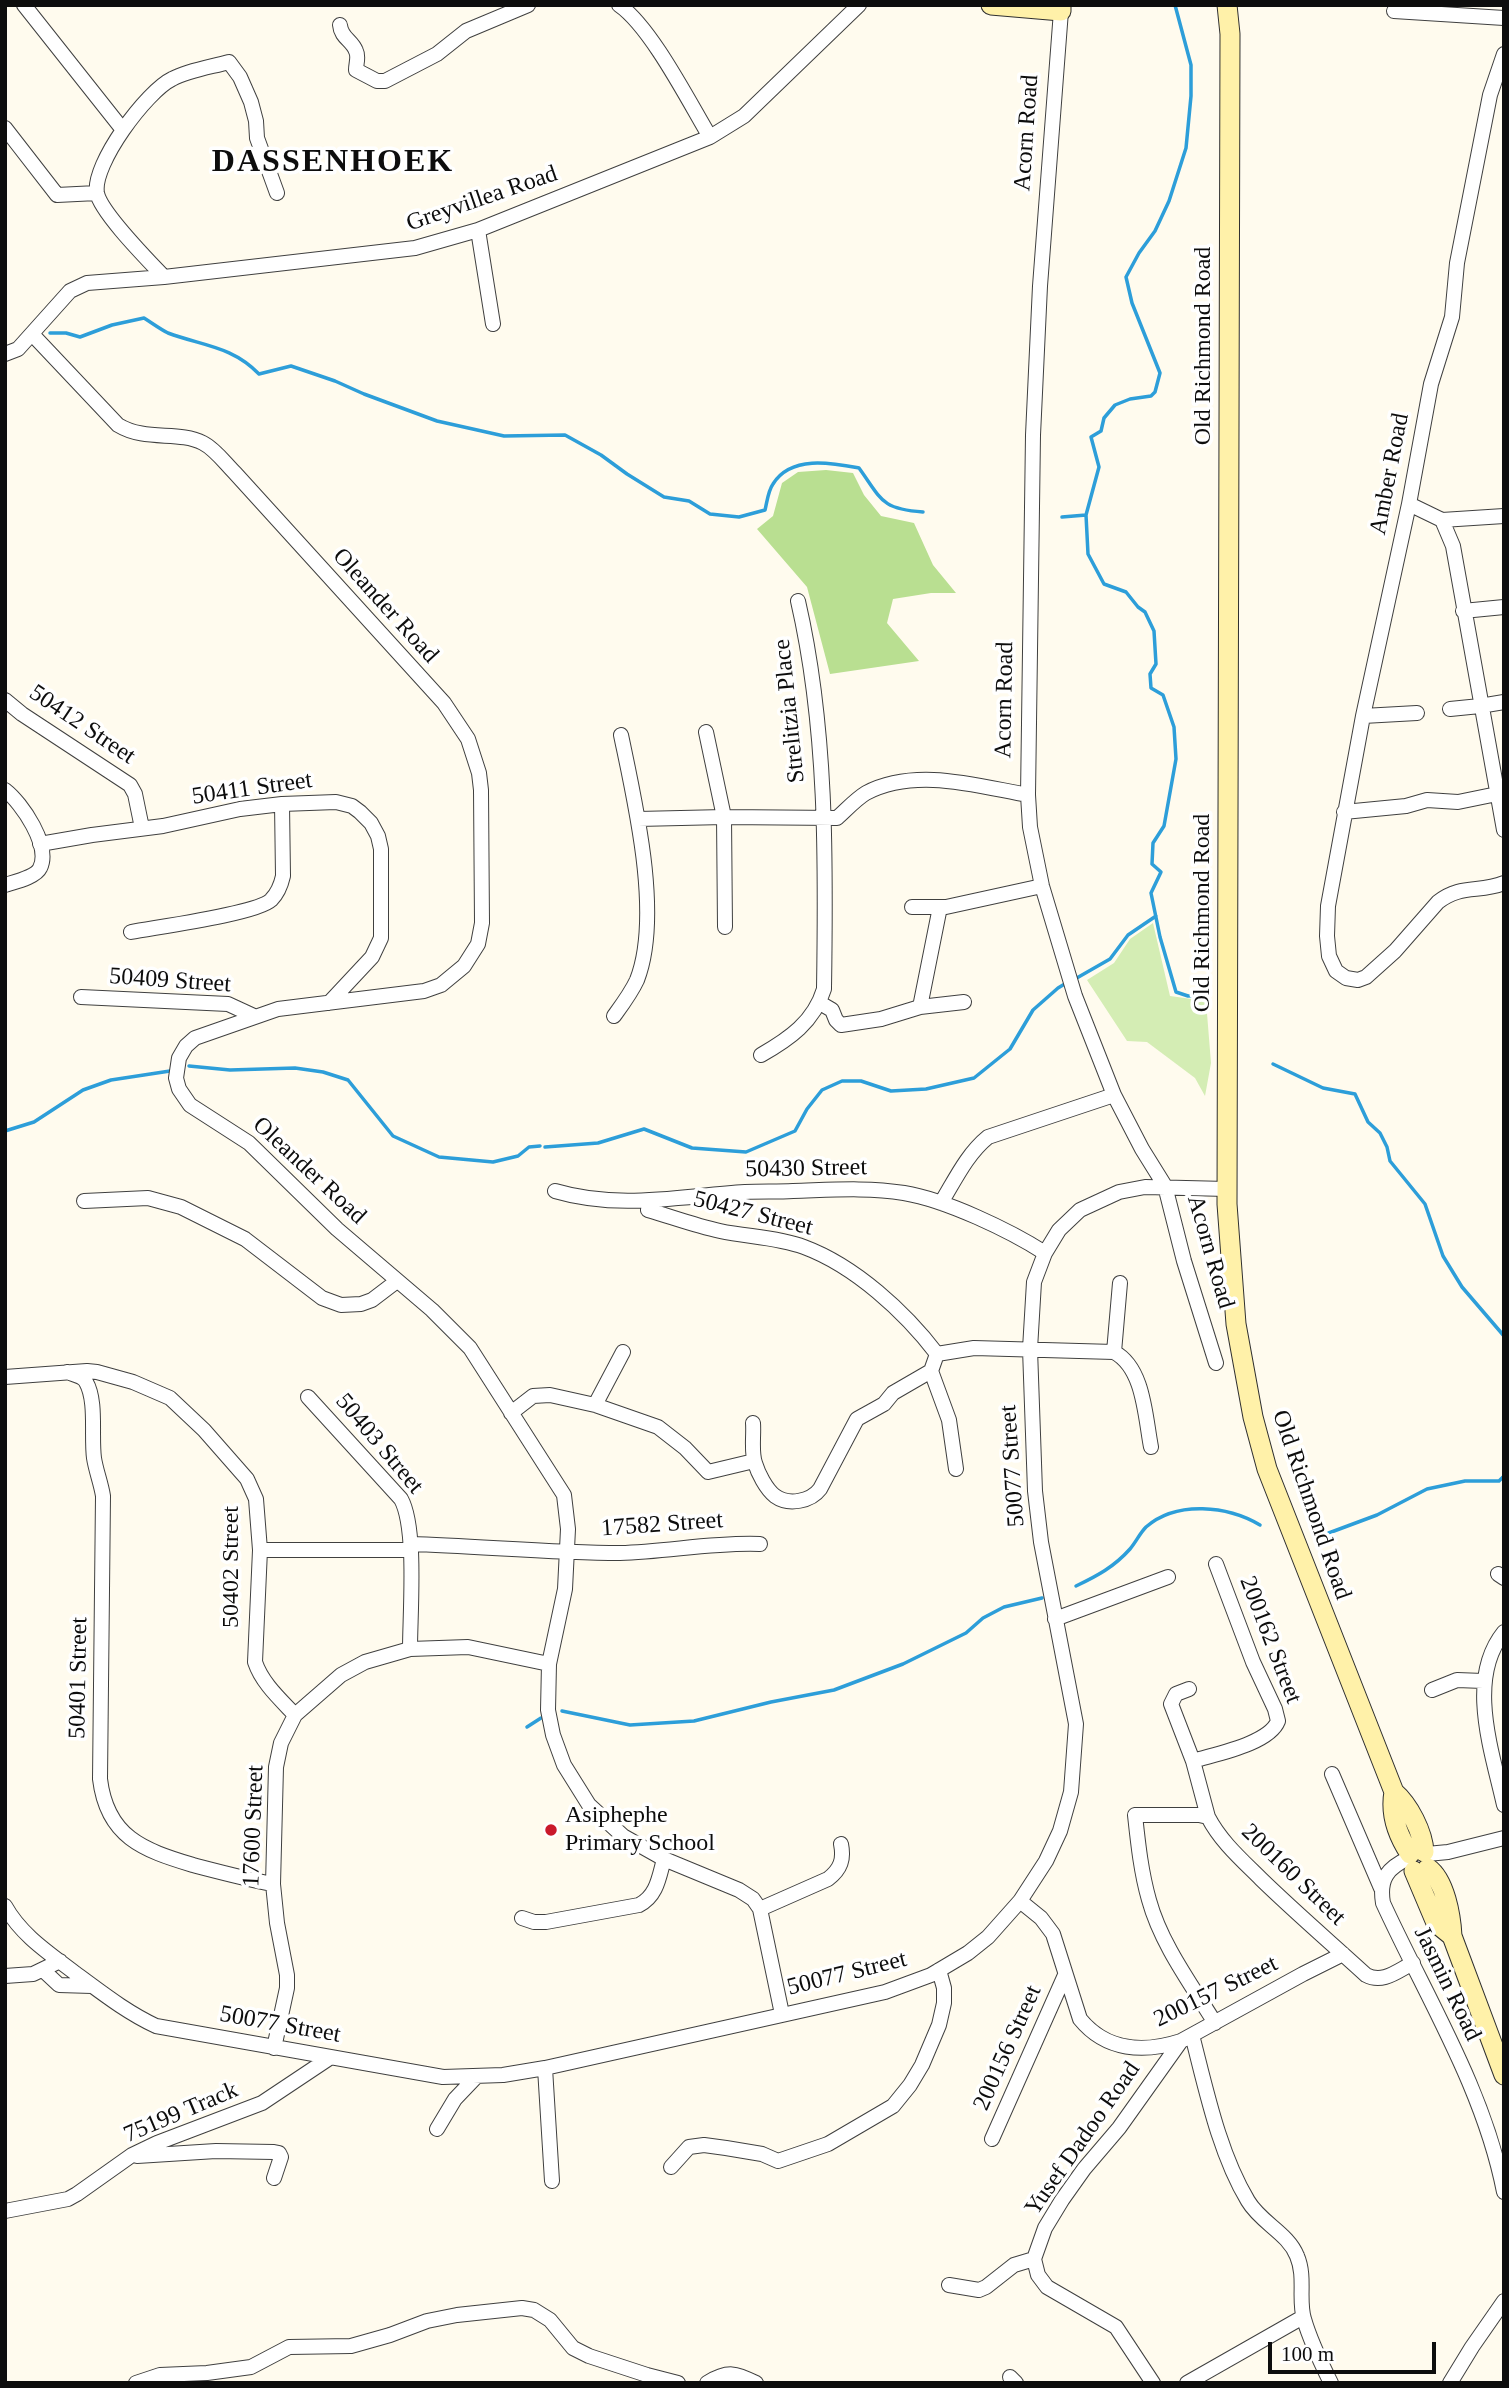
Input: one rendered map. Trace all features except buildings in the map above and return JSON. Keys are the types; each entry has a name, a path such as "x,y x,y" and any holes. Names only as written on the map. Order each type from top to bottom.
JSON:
{"street":[{"path":"24,5 124,130"},
{"path":"340,25 343,36 356,49 356,69 380,82 397,76 437,54 466,31 508,9 528,5"},
{"path":"619,5 633,17 653,44 710,138"},
{"name":"Greyvillea Road","path":"5,354 18,349 76,287 87,283 164,277 415,248 478,230 710,138 744,116 859,5"},
{"path":"991,5 1061,8"},
{"name":"Old Richmond Road","path":"1227,5 1230,34 1227,1189 1236,1324 1253,1417 1267,1469 1394,1792 1393,1814 1399,1834 1419,1861 1439,1881 1449,1916 1451,1936 1504,2075"},
{"name":"Acorn Road","path":"1061,8 1040,286 1034,408 1028,795 1030,827 1042,887 1075,996 1114,1094 1142,1149 1166,1186 1184,1261 1216,1363"},
{"path":"1394,11 1504,18"},
{"name":"Amber Road","path":"1504,54 1490,95 1457,263 1452,317 1431,384 1409,504 1344,812 1328,905 1327,936 1332,964 1340,975 1358,981 1395,951 1446,895 1453,891 1504,883"},
{"path":"164,277 109,214 97,192 103,164 124,130 146,100 171,79 229,62 240,77 251,102 257,138 277,193"},
{"path":"5,128 57,195 97,192"},
{"path":"478,230 492,324"},
{"name":"Oleander Road","path":"32,334 118,425 132,433 195,440 209,447 444,703 468,738 476,759 481,790 482,923 478,944 464,966 448,980 424,991 278,1009 195,1038 179,1058 176,1078 185,1100 249,1143 337,1229 432,1310 470,1348 564,1495 568,1529 567,1552 560,1619 549,1664 548,1710 553,1735 564,1765 589,1805 600,1818 623,1836 664,1858 739,1890 754,1899 760,1909"},
{"path":"1409,504 1442,520 1504,516"},
{"path":"1442,520 1453,546 1504,830"},
{"name":"Strelitzia Place","path":"798,601 811,662 824,816 824,982 820,1003"},
{"path":"1463,611 1504,607"},
{"name":"50412 Street","path":"5,700 130,785 135,794 142,828"},
{"path":"1450,709 1504,702"},
{"path":"1363,716 1417,713"},
{"path":"706,732 724,817 725,927"},
{"path":"614,1016 637,981 646,947 646,893 638,819 621,735"},
{"path":"638,819 837,818 864,794 883,786 930,779 1028,795"},
{"path":"5,790 22,806 40,844 40,870 5,885"},
{"path":"1344,812 1406,806 1427,800 1458,802 1500,798"},
{"name":"50411 Street","path":"40,844 163,826 240,809 336,802 352,806 371,823 378,836 381,938 372,957 328,1003"},
{"path":"131,932 251,910 270,901 281,887 283,876 282,804"},
{"path":"912,907 940,908 1042,887"},
{"path":"920,1007 940,908"},
{"name":"50409 Street","path":"81,997 228,1004 254,1016"},
{"path":"761,1055 792,1037 820,1003 832,1010 835,1020 841,1025 881,1019 920,1007 964,1002"},
{"path":"941,1203 966,1160 988,1137 1114,1094"},
{"name":"50077 Street","path":"5,1906 29,1938 138,2018 156,2026 443,2077 476,2077 545,2068 885,1992 939,1970 968,1953 988,1937 1020,1901 1053,1848 1066,1813 1073,1773 1076,1724 1041,1542 1035,1491 1030,1349 1034,1282 1045,1253 1059,1230 1080,1210 1119,1192 1166,1186 1227,1189"},
{"name":"50430 Street","path":"555,1191 649,1206 744,1192 844,1189 905,1193 941,1203 1029,1242 1045,1253"},
{"path":"84,1201 148,1198 181,1207 245,1238 322,1298 341,1305 361,1304 372,1300 397,1281"},
{"name":"50427 Street","path":"649,1206 721,1231 777,1239 820,1254 869,1285 916,1327 937,1354"},
{"path":"1114,1352 1120,1283"},
{"path":"956,1469 949,1420 931,1371 937,1354 974,1348 1114,1352 1125,1358 1133,1370 1141,1395 1151,1447"},
{"path":"595,1405 623,1352"},
{"path":"754,1423 754,1461 772,1494 778,1498 796,1501 815,1496 857,1419 884,1404 893,1393 931,1371"},
{"name":"50401 Street","path":"67,1372 83,1379 87,1386 92,1409 94,1463 103,1496 100,1779 109,1814 125,1834 153,1853 231,1876 273,1884"},
{"name":"50402 Street","path":"5,1377 97,1372 133,1382 161,1394 179,1405 250,1485 259,1515 260,1550 255,1662 272,1690 295,1715"},
{"path":"511,1413 533,1396 550,1395 595,1405 658,1427 685,1448 708,1472 754,1461"},
{"name":"50403 Street","path":"308,1397 401,1499 409,1516 410,1649"},
{"name":"17582 Street","path":"260,1550 410,1547 642,1552 732,1543 760,1544"},
{"name":"200162 Street","path":"1193,1761 1247,1744 1272,1730 1278,1720 1216,1564"},
{"path":"1055,1619 1168,1577"},
{"path":"1504,1632 1488,1657 1483,1681 1484,1706 1499,1762 1504,1805"},
{"name":"17600 Street","path":"274,2048 287,1988 287,1975 276,1923 273,1884 276,1767 281,1743 295,1715 341,1675 365,1662 410,1649 468,1647 549,1664"},
{"path":"1432,1690 1457,1680 1483,1681"},
{"path":"1189,1689 1176,1694 1171,1704 1193,1761 1208,1817"},
{"name":"Jasmin Road","path":"1332,1774 1383,1881 1383,1903 1436,2008 1489,2133 1504,2192"},
{"name":"200160 Street","path":"1215,2023 1177,1961 1149,1902 1139,1855 1135,1815 1190,1814 1208,1817 1233,1852 1366,1975 1374,1979 1384,1979 1413,1963"},
{"path":"1383,1881 1419,1861 1504,1838"},
{"path":"782,2014 760,1909 828,1879 837,1872 842,1863 841,1843"},
{"path":"522,1918 546,1922 639,1905 647,1901 655,1891 664,1858"},
{"name":"200157 Street","path":"1020,1901 1041,1918 1053,1934 1080,2019 1089,2030 1105,2041 1121,2046 1148,2049 1163,2047 1186,2038 1343,1954"},
{"path":"5,1976 44,1971 60,1961"},
{"path":"671,2167 689,2147 704,2145 762,2154 778,2161 828,2144 893,2106 922,2065 939,2025 944,1987 939,1970"},
{"path":"44,1971 59,1985 92,1986"},
{"name":"200156 Street","path":"992,2139 1065,1975"},
{"path":"1186,2038 1217,2128 1245,2197 1255,2213 1286,2239 1298,2258 1303,2290 1303,2317 1331,2383"},
{"name":"Yusef Dadoo Road","path":"1034,2259 1045,2228 1062,2200 1084,2169 1119,2129 1186,2038"},
{"name":"75199 Track","path":"5,2211 68,2199 88,2188 132,2155 262,2103 331,2057"},
{"path":"545,2068 552,2181"},
{"path":"437,2129 455,2099 476,2077"},
{"path":"132,2155 216,2151 274,2152 281,2157 274,2178"},
{"path":"949,2285 979,2290 1014,2265 1034,2259 1038,2275 1047,2287 1116,2327 1153,2383"},
{"path":"1450,2383 1504,2301"},
{"path":"136,2383 160,2375 207,2373 251,2367 289,2347 351,2346 426,2321 522,2308 534,2310 550,2320 572,2348 647,2375 678,2383"},
{"path":"1187,2383 1303,2317"},
{"path":"707,2383 716,2377 736,2374 757,2383"}],"green space":[{"path":"826,470 853,473 864,495 881,516 914,523 933,565 956,593 931,593 893,599 887,623 919,661 830,674 807,587 757,529 773,516 782,483 798,472"},
{"path":"1153,923 1170,996 1206,1001 1211,1063 1205,1096 1195,1078 1147,1042 1127,1041 1087,980 1114,963 1130,939"}],"waterway":[{"path":"1175,5 1191,65 1186,148 1169,201 1155,231 1126,277 1132,303 1160,373 1155,392 1151,396 1130,399 1115,405 1104,418 1101,431 1091,437 1099,467 1086,515 1088,554 1104,584 1126,592 1145,612 1154,631 1156,664 1150,674 1151,688 1163,695 1174,727 1176,759 1164,826 1153,843 1152,864 1161,872 1151,893 1176,992 1188,996 1208,995"},
{"path":"50,333 66,333 80,337 112,325 144,318 168,333 228,352 259,374 291,366 437,421 504,436 565,435 601,455 664,497 689,501 710,514 739,517 765,510 771,487 781,475 790,469 813,463 859,468 884,501 909,511 923,512"},
{"path":"1062,517 1086,515"},
{"path":"1075,979 1110,959 1128,935 1156,916"},
{"path":"545,1147 598,1143 644,1129 692,1148 746,1152 795,1131 822,1090 842,1081 861,1081 891,1091 926,1089 974,1078 1010,1049 1033,1010 1068,982"},
{"path":"1273,1064 1323,1088 1355,1094 1368,1122 1380,1133 1390,1161 1425,1204 1443,1256 1462,1287 1504,1336"},
{"path":"189,1066 230,1070 295,1068 323,1072 348,1080 393,1136 439,1157 493,1162 518,1156 529,1147 540,1146"},
{"path":"5,1131 34,1122 83,1090 111,1080 170,1071"},
{"path":"1318,1537 1377,1515 1427,1489 1465,1481 1499,1481 1504,1476"},
{"path":"1076,1586 1111,1566 1130,1549 1146,1527 1158,1518 1172,1513 1187,1509 1218,1510 1260,1525"},
{"path":"562,1711 630,1725 694,1721 834,1690 903,1664 966,1633 983,1618 1004,1607 1042,1598"},
{"path":"527,1727 541,1718"}],"place":[{"name":"Asiphephe Primary School","path":"551,1830"}],"district":[{"name":"DASSENHOEK","path":"333,163"}]}
